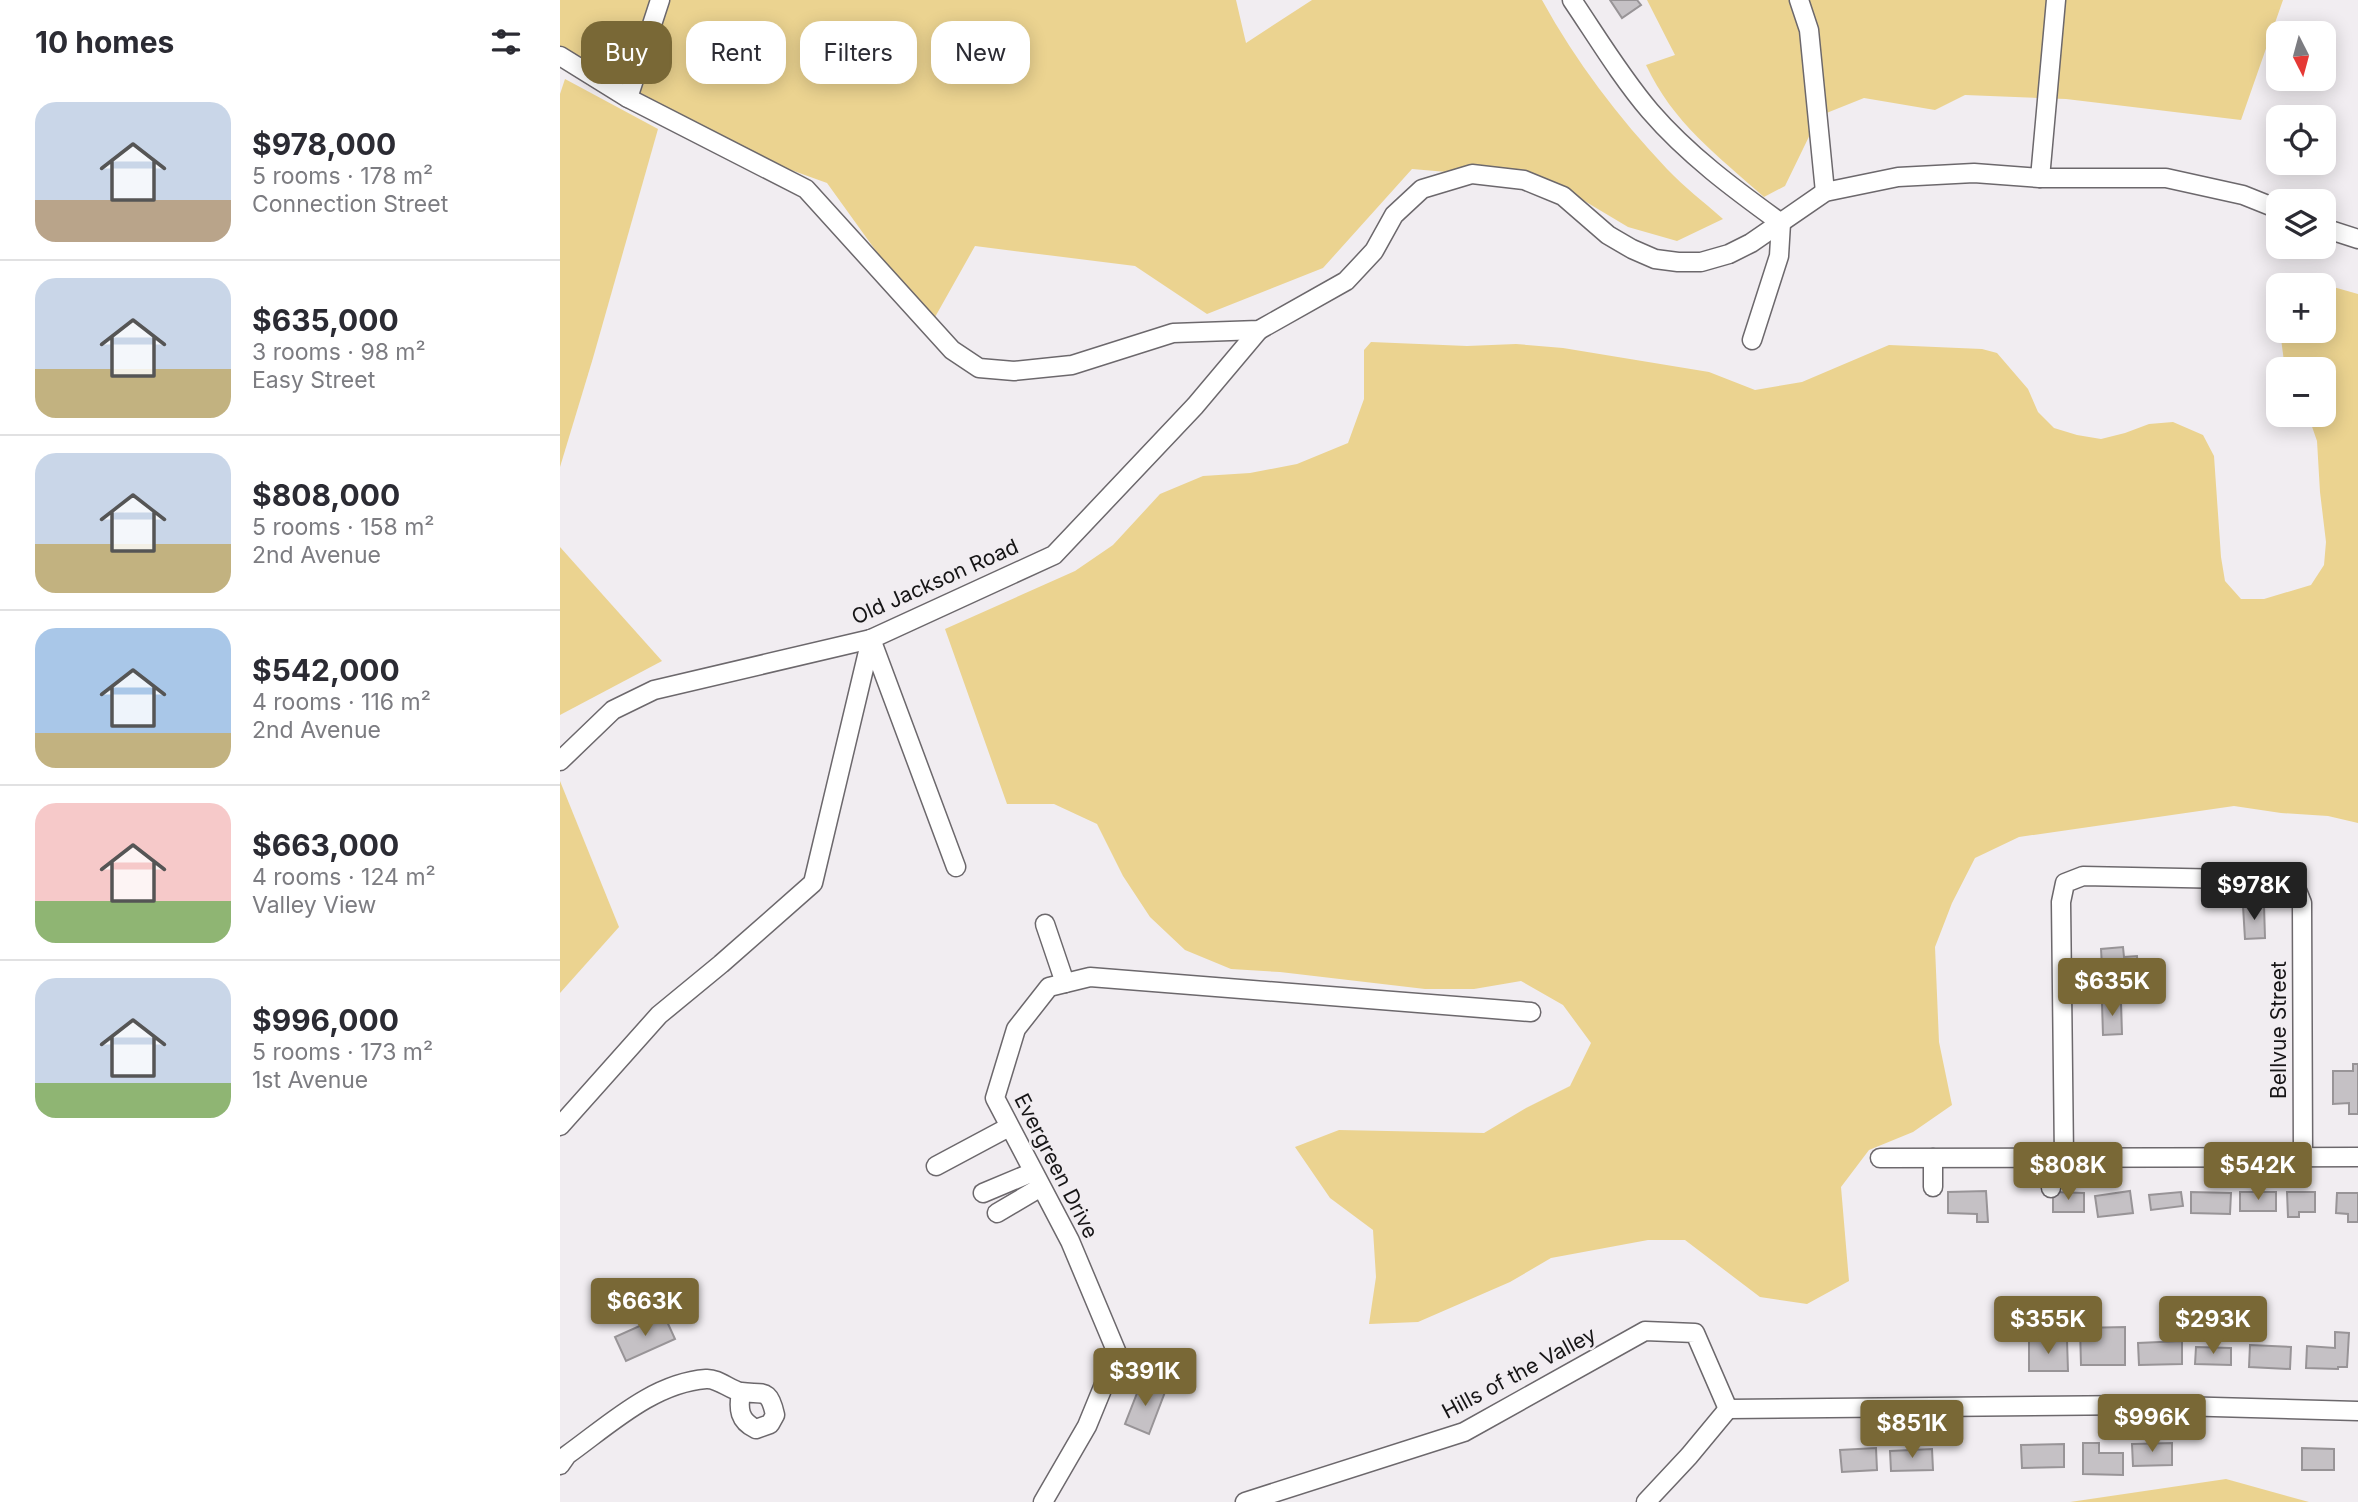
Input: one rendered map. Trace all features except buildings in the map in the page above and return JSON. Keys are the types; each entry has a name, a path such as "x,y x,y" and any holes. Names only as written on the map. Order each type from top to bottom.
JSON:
{"street":[{"path":"628,98 660,0"},
{"path":"1572,0 1629,83 1671,134 1707,168 1781,222"},
{"path":"1799,0 1809,30 1825,192"},
{"path":"2040,178 2056,0"},
{"path":"560,56 628,98 806,189 951,351 979,368 1014,371 1072,365 1173,333 1259,330 1346,281 1374,251 1394,215 1422,189 1472,174 1524,180 1563,197 1608,235 1655,259 1701,262 1729,254 1751,243 1825,192 1898,177 1974,173 2040,178 2166,178 2244,195 2266,204"},
{"path":"1752,340 1779,256 1781,222"},
{"path":"2336,232 2358,239"},
{"name":"Old Jackson Road","path":"560,761 613,710 654,690 872,639 1054,555 1195,406 1259,330"},
{"path":"872,639 956,867"},
{"path":"560,1126 659,1015 813,883 872,639"},
{"name":"Bellvue Street","path":"2058,1158 2061,902 2066,883 2083,876 2280,880 2296,888 2302,903 2302,1156"},
{"path":"1045,923 1065,983"},
{"name":"Evergreen Drive","path":"1043,1502 1087,1426 1117,1353 1070,1241 995,1098 1016,1029 1049,987 1090,977 1531,1012"},
{"path":"936,1166 1009,1127"},
{"path":"1880,1158 2358,1157"},
{"path":"1933,1158 1934,1187"},
{"path":"2051,1188 2058,1158"},
{"path":"983,1194 1037,1179"},
{"path":"997,1213 1037,1179"},
{"name":"Hills of the Valley","path":"1245,1502 1464,1432 1645,1331 1695,1333 1728,1409"},
{"path":"560,1465 567,1455 658,1391 709,1379 741,1392"},
{"path":"1646,1502 1728,1409 2140,1405 2358,1411"}],"shaded area":[{"path":"560,0 1236,0 1246,43 1312,0 1542,0 1584,67 1632,129 1674,176 1723,219 1677,241 1628,227 1551,181 1412,169 1323,268 1207,314 1135,266 975,246 930,326 827,183 648,118 603,84 672,84 672,21 581,21 581,68 560,52"},
{"path":"1647,0 2283,0 2276,21 2266,21 2266,49 2241,120 2066,99 1965,95 1935,110 1864,98 1819,116 1785,186 1764,197 1698,137 1657,86 1646,65 1675,55"},
{"path":"565,79 658,129 560,467 560,94"},
{"path":"2336,288 2358,294 2358,823 2328,816 2234,806 2019,837 1975,858 1952,903 1935,947 1939,1042 1952,1105 1913,1132 1869,1150 1841,1187 1849,1281 1807,1304 1760,1297 1685,1240 1648,1240 1551,1258 1510,1282 1418,1322 1369,1324 1376,1277 1373,1230 1330,1198 1295,1147 1339,1130 1484,1133 1570,1086 1591,1043 1563,1005 1521,981 1474,989 1425,989 1231,969 1185,950 1150,917 1123,876 1097,824 1054,804 1007,804 945,629 1075,571 1113,545 1160,494 1203,476 1250,473 1297,464 1348,443 1364,399 1364,350 1371,342 1467,346 1516,344 1563,348 1709,372 1755,390 1802,382 1889,345 1982,349 1997,353 2028,389 2038,412 2054,428 2101,439 2149,424 2173,422 2203,435 2214,456 2225,581 2241,599 2264,599 2311,585 2324,565 2326,542 2317,441 2312,427 2336,427 2336,357 2283,357 2282,343 2336,343"},
{"path":"560,547 662,661 560,715"},
{"path":"560,781 619,927 560,993"},
{"path":"2226,1479 2309,1502 2070,1502"}]}
